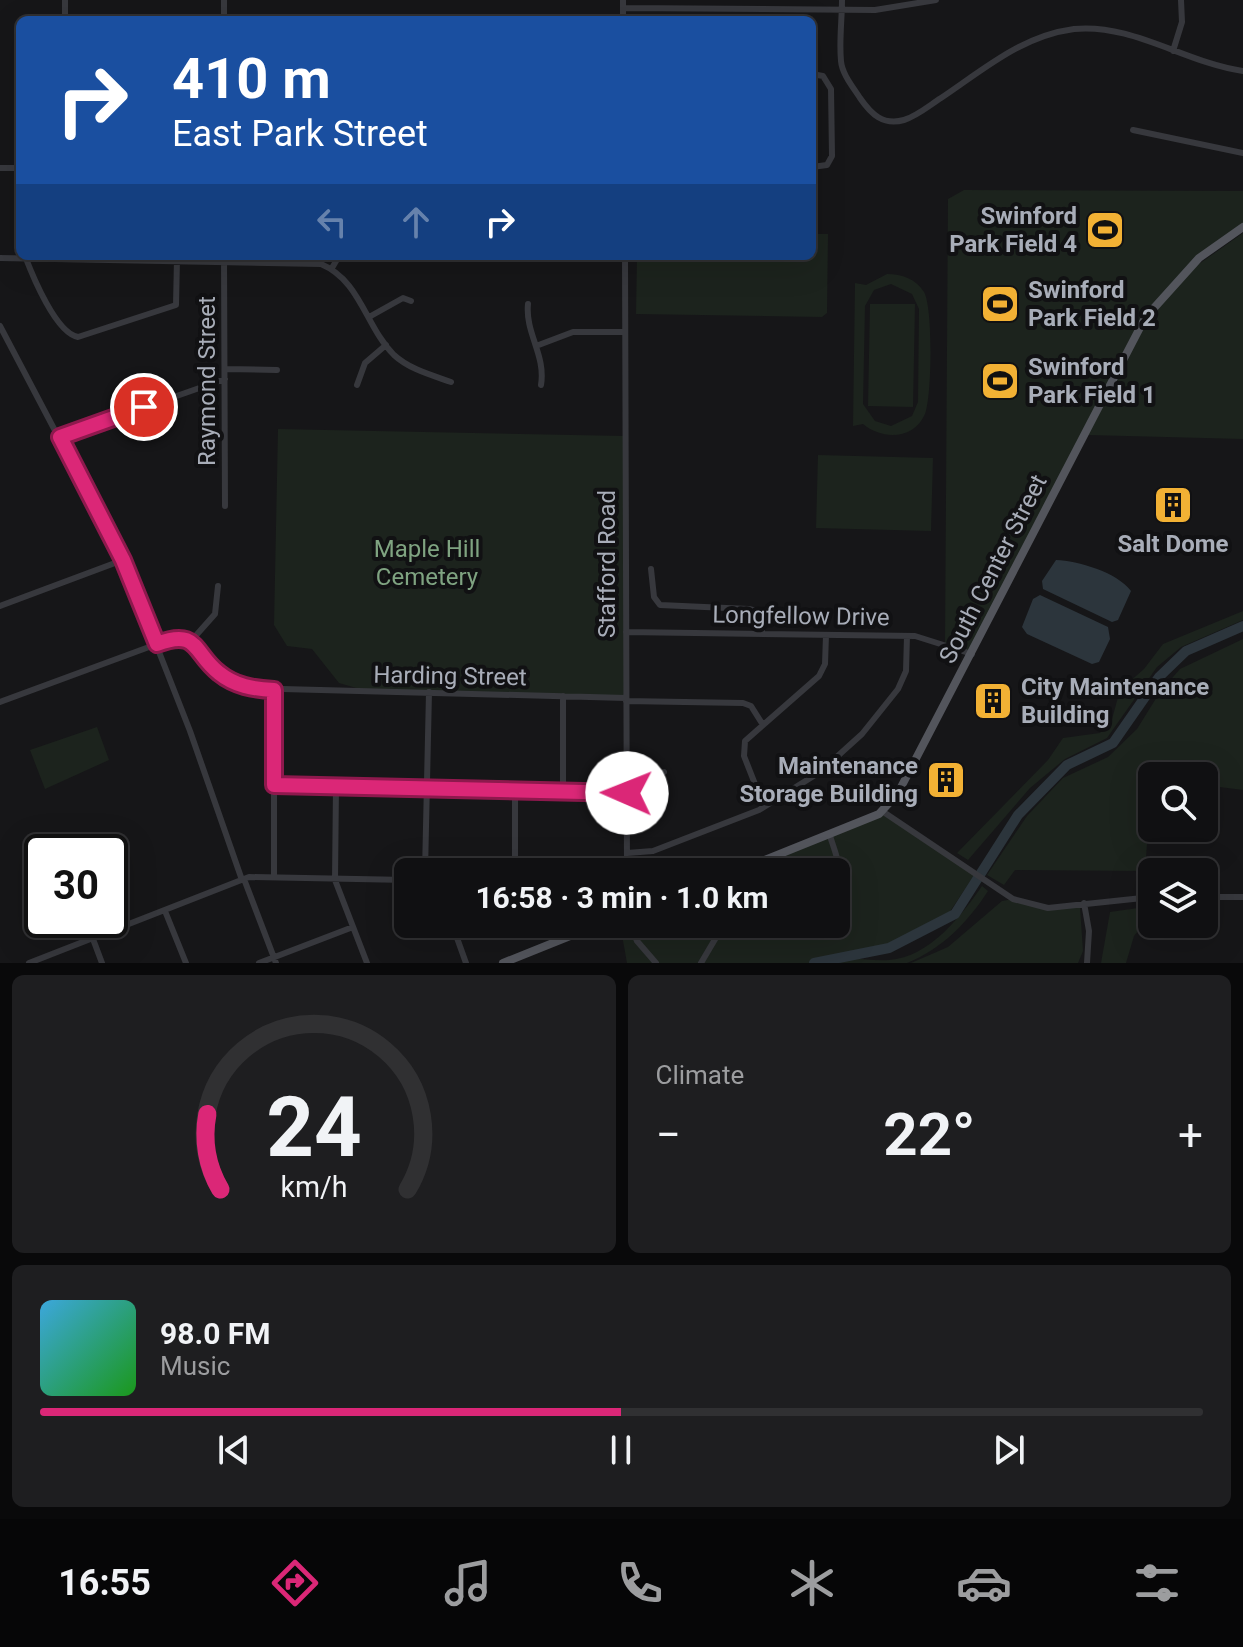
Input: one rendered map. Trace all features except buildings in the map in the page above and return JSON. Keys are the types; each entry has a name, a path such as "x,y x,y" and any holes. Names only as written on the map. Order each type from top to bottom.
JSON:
{"main road":[{"name":"South Center Street","path":"772,858 830,836 882,811 911,774 1145,318 1199,258 1243,227"},
{"path":"503,963 565,938"}],"street":[{"path":"842,0 840,62 849,81 873,116 901,121 1002,56 1045,34 1098,29 1173,51 1203,64 1243,71"},
{"path":"623,4 842,10 898,8 936,0"},
{"path":"1173,51 1182,22 1181,0"},
{"path":"816,75 823,76 831,89 832,156 827,165 816,166"},
{"path":"831,89 849,81"},
{"path":"1133,130 1243,153"},
{"path":"27,260 59,324 67,334 78,337 176,305 177,260"},
{"name":"Raymond Street","path":"224,260 225,506"},
{"path":"269,260 314,262 332,268 346,279 386,345 414,368 451,382"},
{"path":"332,268 337,260"},
{"name":"Stafford Road","path":"625,260 627,858"},
{"path":"369,317 403,298 411,301"},
{"path":"528,304 526,321 543,367 541,385"},
{"path":"0,326 123,560 274,960"},
{"path":"536,346 573,332 625,332"},
{"path":"357,385 365,363 386,345"},
{"path":"225,369 277,370"},
{"path":"60,437 225,379"},
{"path":"0,606 123,560"},
{"path":"651,569 654,597 660,605 756,611 762,620 762,634"},
{"path":"0,702 157,644 174,639 191,641 215,614 218,586"},
{"name":"Longfellow Drive","path":"626,632 907,636 933,640 972,654"},
{"path":"764,807 743,751 748,737 819,676 825,664 826,635"},
{"path":"627,853 653,851 764,807 820,772 875,719 905,676 907,636"},
{"name":"Harding Street","path":"191,641 213,669 249,688 743,703 751,706 763,725"},
{"path":"274,690 274,876"},
{"path":"425,858 429,692"},
{"path":"563,696 563,791"},
{"path":"626,779 652,777 664,772"},
{"path":"274,785 627,793"},
{"path":"336,786 335,878 367,963"},
{"path":"515,790 515,858"},
{"path":"882,811 1013,899 1048,908 1138,898"},
{"path":"830,836 837,858"},
{"path":"29,963 243,879 274,876 394,880"},
{"path":"1218,897 1243,897"},
{"path":"1084,903 1089,931 1087,963"},
{"path":"165,911 186,963"},
{"path":"259,963 274,960 353,927"},
{"path":"457,938 466,963"},
{"path":"636,938 656,963"},
{"path":"701,963 716,938"},
{"path":"93,939 102,963"}],"green space":[{"path":"964,190 1243,191 1243,227 1182,276 1243,233 1243,439 1088,435 972,654 945,644 948,199"},
{"path":"816,234 828,234 827,313 822,317 636,314 637,260 816,260"},
{"path":"887,274 903,276 921,287 927,301 930,352 927,404 920,423 906,433 888,435 863,424 853,426 855,283 866,285","holes":["891,284 912,294 919,309 918,402 912,416 891,426 875,421 863,404 865,306 874,290"]},
{"path":"870,304 915,304 913,407 868,406"},
{"name":"Maple Hill Cemetery","path":"278,429 625,436 626,698 374,693 339,683 312,649 287,646 274,625"},
{"path":"818,455 933,458 931,531 816,528"},
{"path":"1243,611 1243,620 1181,647 1157,667 1107,738 1065,759 1030,788 968,860 957,853 1048,760 1063,738 1100,733 1112,719 1120,690 1144,669 1163,644"},
{"path":"1243,639 1243,790 1218,787 1218,762 1138,762 1138,842 1147,842 1146,858 1138,858 1138,871 1015,870 1004,885 987,875 1027,816 1063,778 1108,757 1137,729 1160,692 1180,669"},
{"path":"97,727 109,760 45,789 30,750"},
{"path":"882,811 975,874 949,913 889,948 851,958 889,960 918,951 954,922 982,886 988,891 963,924 943,942 907,963 627,963 623,938 850,938 850,858 764,858"},
{"path":"1013,899 1048,908 1080,907 1083,951 1078,963 911,963 948,947 1002,901"},
{"path":"1138,908 1138,931 1126,963 1101,963 1110,912"}],"shaded area":[{"path":"1056,560 1096,569 1125,584 1131,591 1118,620 1112,622 1043,589 1042,581"},
{"path":"1040,595 1108,627 1110,639 1099,662 1092,664 1027,634 1022,627 1033,599"}],"waterway":[{"path":"814,963 889,948 955,914 1018,815 1067,765 1113,743 1159,677 1186,651 1243,626"}],"place":[{"name":"Swinford Park Field 4","path":"1105,230"},
{"name":"Swinford Park Field 2","path":"1000,304"},
{"name":"Swinford Park Field 1","path":"1000,381"},
{"name":"Salt Dome","path":"1173,505"},
{"name":"City Maintenance Building","path":"993,701"},
{"name":"Maintenance Storage Building","path":"946,780"}],"route":[{"path":"144,407 60,437 123,560 157,644 174,639 189,640 198,647 213,669 229,680 249,688 274,690 274,785 627,793"}]}
